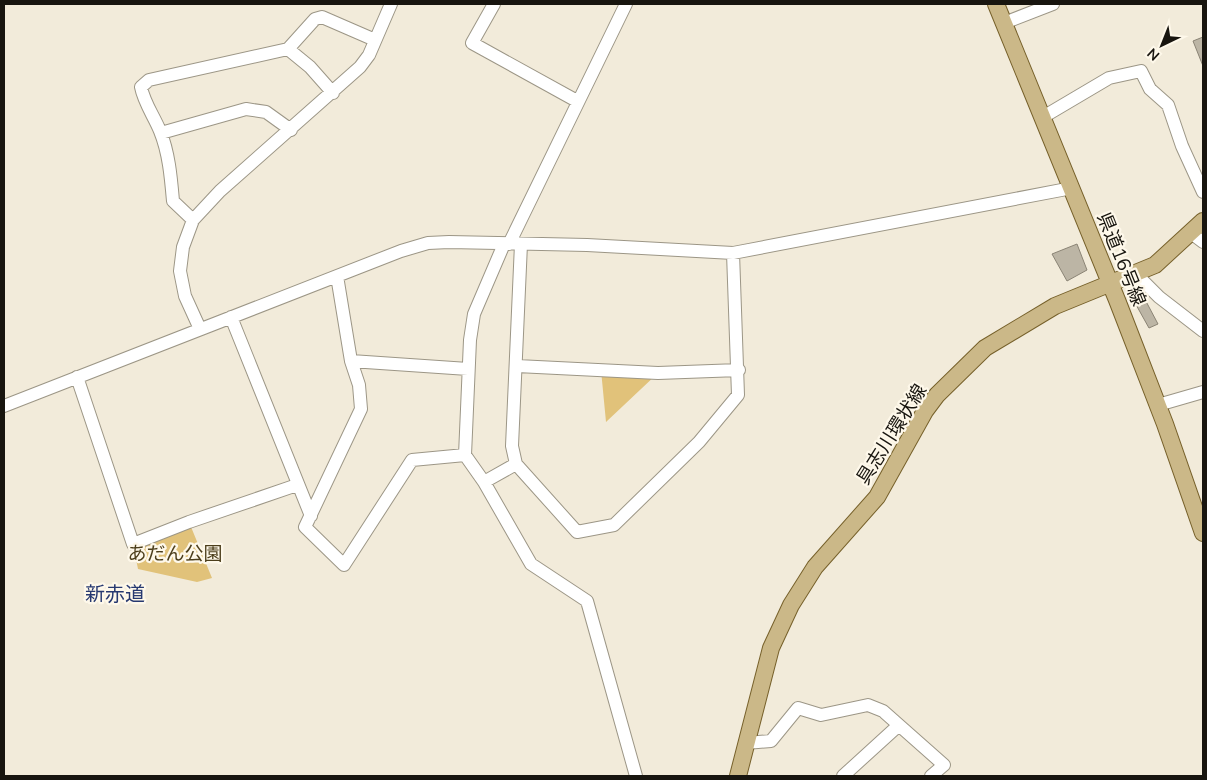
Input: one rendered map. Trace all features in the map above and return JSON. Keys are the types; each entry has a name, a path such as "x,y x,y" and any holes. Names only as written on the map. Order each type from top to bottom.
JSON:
{"main road":[{"name":"県道16号線","path":"996,4 1072,188 1158,405 1203,532"},
{"name":"具志川環状線","path":"738,776 771,648 791,605 815,566 877,497 925,411 951,379 985,348 1055,306 1155,265 1197,237 1203,221"}],"street":[{"path":"200,329 185,296 180,271 182,247 193,220 220,191 333,93 360,67 375,40 391,4"},
{"path":"494,4 472,43 577,101"},
{"path":"626,4 577,101 512,244 474,314 468,369 465,455 484,482 532,564 587,601 636,776"},
{"path":"1004,24 1053,4"},
{"path":"193,220 173,201 169,165 161,133 143,96 142,87 149,80 288,50 315,19 322,17 375,40"},
{"path":"288,50 310,67 333,93"},
{"path":"1043,117 1109,78 1141,71 1150,89 1168,106 1182,146 1203,192"},
{"path":"161,133 246,109 266,112 291,130"},
{"path":"4,406 401,251 428,243 586,245 732,254 1072,188"},
{"path":"512,244 517,366 512,446 516,464 577,532 614,526 699,442 738,394 739,370 732,254"},
{"path":"1136,274 1159,297 1203,330"},
{"path":"337,276 351,361 359,385 361,408 304,527 344,565 412,460 465,455"},
{"path":"232,317 310,516"},
{"path":"351,361 468,369"},
{"path":"517,366 658,374 739,370"},
{"path":"76,378 133,544 297,485"},
{"path":"1158,405 1203,392"},
{"path":"484,482 516,464"},
{"path":"746,743 771,741 798,708 821,715 868,705 883,711 944,765 931,776"},
{"path":"843,776 899,724"}],"green space":[{"path":"601,370 658,373 606,422"},
{"name":"あだん公園","path":"189,522 212,578 197,582 138,569 133,544"}],"building":[{"path":"1203,37 1203,66 1193,41"},
{"path":"1077,244 1087,270 1067,281 1052,254"},
{"path":"1140,290 1158,324 1149,328 1130,294"}],"district":[{"name":"新赤道","path":"115,594"}]}
